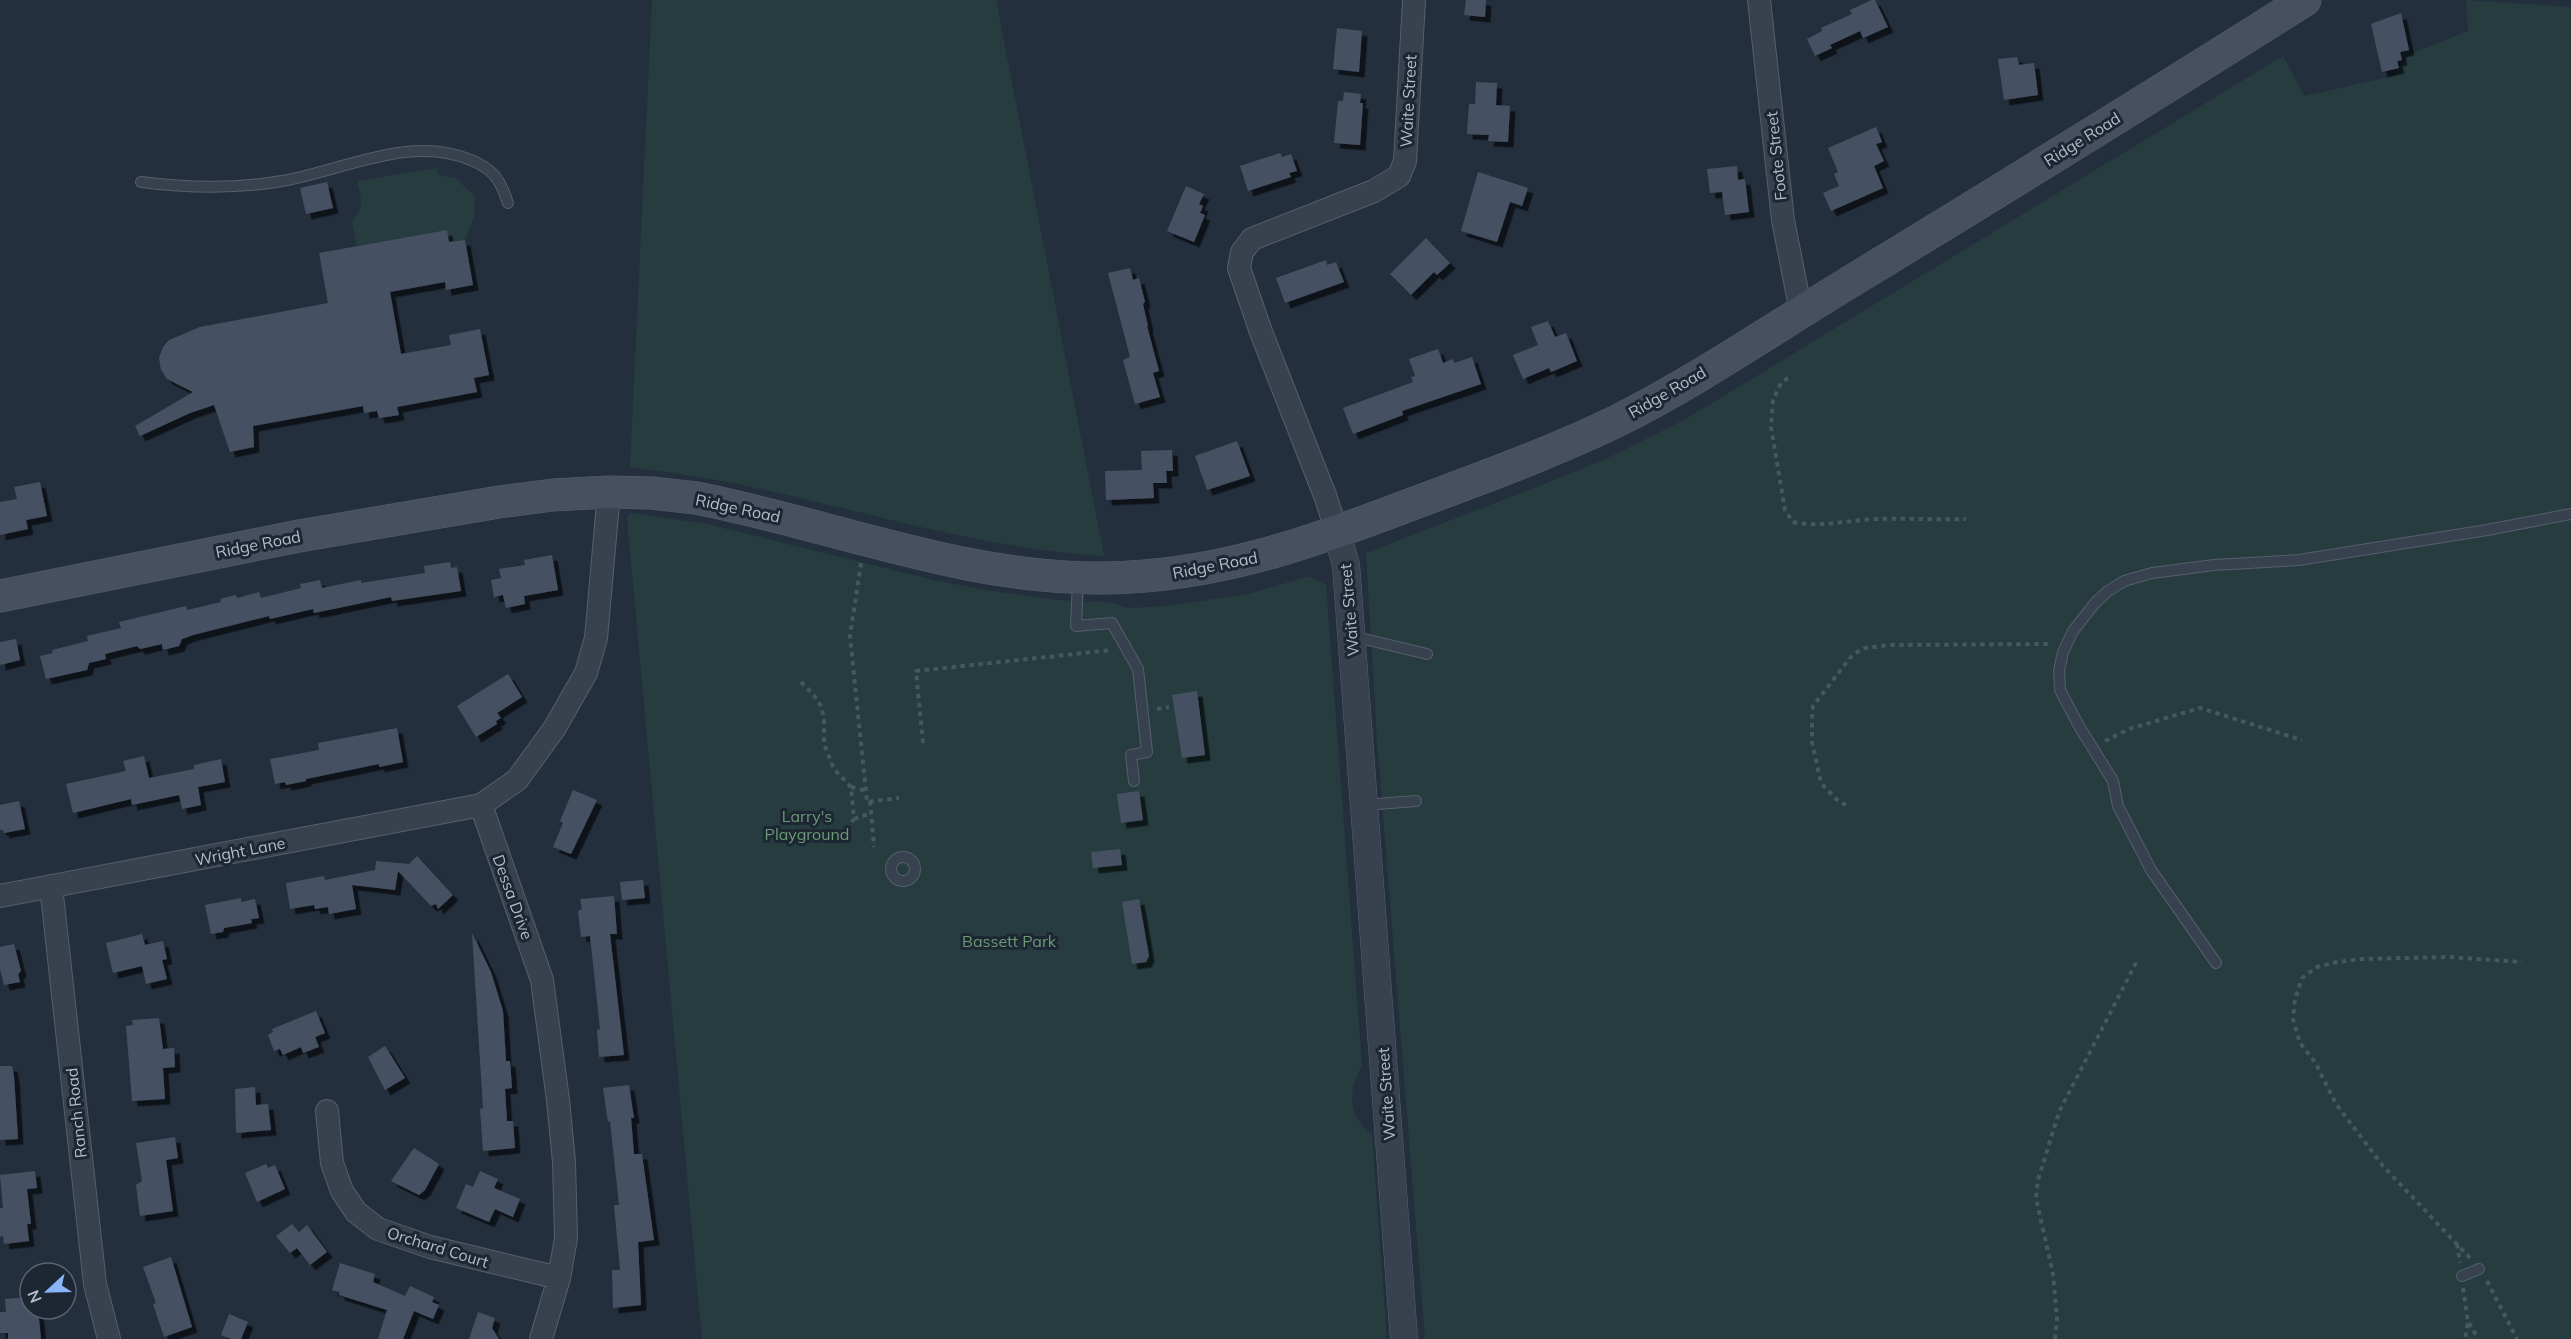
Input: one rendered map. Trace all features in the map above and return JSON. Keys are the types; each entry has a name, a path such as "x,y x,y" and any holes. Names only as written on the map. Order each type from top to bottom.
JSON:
{"main road":[{"name":"Ridge Road","path":"0,596 260,544 468,507 553,495 609,492 652,493 696,498 973,564 1024,573 1078,578 1119,578 1206,569 1295,548 1550,451 1645,406 2305,0"}],"street":[{"name":"Waite Street","path":"1404,1339 1346,565 1326,498 1261,332 1239,267 1242,252 1252,239 1374,191 1399,176 1405,161 1414,0"},
{"name":"Foote Street","path":"1759,0 1783,220 1801,312"},
{"path":"481,805 517,780 554,729 586,673 596,638 609,492"},
{"name":"Wright Lane","path":"0,896 481,805"},
{"name":"Dessa Drive","path":"481,805 542,980 558,1100 564,1162 566,1238 559,1278 541,1339"},
{"name":"Ranch Road","path":"51,886 95,1284 109,1339"},
{"name":"Orchard Court","path":"327,1111 332,1163 342,1191 356,1212 378,1229 430,1247 559,1278"}],"lane":[{"path":"141,182 171,186 252,186 413,151 437,151 459,155 482,165 499,180 508,203"},
{"path":"2216,963 2151,870 2131,835 2118,806 2113,781 2060,690 2059,670 2068,639 2095,603 2124,581 2152,573 2214,565 2298,560 2571,514"},
{"path":"1078,578 1076,626 1112,623 1138,669 1147,752 1131,755 1134,781"},
{"path":"1351,636 1427,654"},
{"path":"1365,805 1416,801"},
{"path":"2462,1276 2479,1269"}],"path":[{"path":"1788,378 1781,383 1773,400 1771,428 1785,510 1793,522 1809,525 1877,519 1923,521 1966,519"},
{"path":"862,559 850,636 867,802 899,798"},
{"path":"1846,805 1836,799 1821,783 1812,742 1812,719 1813,706 1853,654 1865,648 1891,645 2049,644 2068,639"},
{"path":"923,743 916,670 1128,648"},
{"path":"801,682 821,706 824,718 824,744 834,769 851,788 854,819"},
{"path":"2102,764 2101,747 2106,739 2200,708 2302,740"},
{"path":"851,788 867,791"},
{"path":"870,801 874,847"},
{"path":"840,840 854,819 871,813"},
{"path":"2517,1339 2500,1303 2479,1269 2383,1166 2336,1104 2315,1062 2300,1043 2293,1019 2295,999 2302,978 2317,967 2337,962 2362,959 2449,957 2523,962"},
{"path":"2055,1339 2057,1318 2053,1274 2036,1198 2038,1180 2060,1112 2138,959"},
{"path":"2465,1339 2468,1322 2478,1339"}],"green space":[{"path":"652,0 996,0 1104,556 1014,546 970,538 737,484 630,467"},
{"path":"2466,0 2571,7 2571,1339 1425,1339 1377,740 1366,553 1565,476 1614,455 1684,420 2283,56 2304,96 2394,76 2410,54 2468,31"},
{"path":"437,168 438,175 455,178 475,196 474,217 465,240 449,242 447,230 357,246 352,221 361,206 357,181"},
{"name":"Bassett Park","path":"630,513 707,524 933,580 1057,600 1107,602 1129,608 1169,606 1252,593 1309,576 1326,585 1362,1066 1354,1085 1352,1103 1358,1120 1372,1135 1387,1339 702,1339 627,518"}],"building":[{"path":"1466,0 1486,0 1485,17 1464,15"},
{"path":"1875,0 1888,27 1863,38 1860,31 1830,45 1832,48 1815,56 1807,39 1822,31 1821,28 1852,14 1850,10"},
{"path":"2401,13 2409,50 2400,52 2402,60 2397,61 2399,68 2382,72 2371,24"},
{"path":"1337,28 1362,31 1359,72 1333,69"},
{"path":"2017,57 2019,65 2034,63 2038,95 2004,100 1998,59"},
{"path":"1476,82 1497,83 1496,105 1510,106 1508,142 1488,141 1489,135 1467,134 1469,104 1475,104"},
{"path":"1344,92 1361,94 1360,103 1363,103 1360,145 1334,143 1338,101 1343,101"},
{"path":"1876,127 1882,142 1876,144 1884,161 1874,166 1883,188 1831,211 1823,193 1839,186 1834,174 1838,172 1828,148"},
{"path":"1280,153 1282,157 1291,154 1297,171 1289,173 1291,177 1248,191 1240,166"},
{"path":"1737,166 1738,180 1745,179 1749,212 1725,215 1722,192 1710,193 1707,169"},
{"path":"1478,172 1528,188 1522,206 1510,202 1497,242 1461,231"},
{"path":"327,182 333,208 306,214 300,188"},
{"path":"1186,186 1204,194 1199,204 1203,206 1200,213 1205,215 1194,242 1167,231"},
{"path":"447,230 449,242 465,240 473,285 446,290 445,282 390,292 401,354 451,345 449,335 480,329 489,375 474,378 477,392 397,407 399,415 379,418 377,411 364,413 363,406 253,426 254,447 230,452 214,405 190,413 140,436 135,426 193,392 167,379 161,370 159,358 163,347 169,340 200,327 328,303 319,253"},
{"path":"1426,238 1450,263 1437,275 1434,272 1411,295 1390,274"},
{"path":"1326,260 1327,265 1336,262 1344,282 1285,303 1276,278"},
{"path":"1130,268 1133,280 1139,278 1145,302 1143,304 1147,326 1159,371 1153,373 1160,397 1135,404 1123,360 1130,357 1108,273"},
{"path":"1548,321 1555,337 1566,333 1577,361 1551,372 1549,368 1523,379 1513,355 1538,345 1531,327"},
{"path":"1438,349 1443,363 1453,359 1454,363 1472,357 1481,384 1402,411 1403,415 1353,434 1343,408 1413,382 1411,377 1415,376 1409,359"},
{"path":"1237,441 1250,476 1207,490 1195,456"},
{"path":"1172,450 1173,471 1166,471 1167,483 1153,483 1154,498 1106,500 1105,471 1142,470 1141,451"},
{"path":"40,482 47,516 26,520 28,529 0,535 0,502 17,499 14,487"},
{"path":"552,555 558,590 524,596 525,604 506,608 503,595 494,597 491,580 501,578 499,569 525,565 524,560"},
{"path":"450,562 451,568 457,567 461,591 392,601 391,597 314,613 313,609 270,619 269,616 193,635 182,639 179,646 163,650 162,644 140,649 137,646 105,654 106,659 89,663 87,670 46,679 40,656 53,653 52,650 88,641 87,636 121,628 119,622 186,606 187,610 221,602 220,599 235,595 238,598 259,592 261,598 301,588 300,584 320,580 322,588 361,580 361,583 425,573 424,566"},
{"path":"16,639 20,660 0,665 0,642"},
{"path":"508,674 522,697 497,713 501,718 496,721 497,724 476,737 457,706"},
{"path":"1197,691 1205,755 1182,758 1172,695"},
{"path":"397,728 403,762 379,767 379,764 286,785 285,782 275,784 270,759 319,750 318,743"},
{"path":"144,756 149,778 194,769 194,765 221,759 225,782 198,787 201,805 182,809 179,795 132,805 131,799 73,813 66,784 126,771 123,761"},
{"path":"573,790 597,800 571,854 553,847 563,823 560,821"},
{"path":"1139,791 1143,820 1121,823 1117,794"},
{"path":"19,801 25,829 4,833 0,830 0,805"},
{"path":"1120,849 1122,865 1093,868 1091,852"},
{"path":"417,856 453,895 438,909 436,904 431,906 398,871 395,890 352,885 356,909 329,914 328,907 315,909 314,905 290,909 286,883 324,876 325,880 375,870 376,861 409,864"},
{"path":"643,880 645,898 622,900 620,882"},
{"path":"614,896 617,934 610,934 624,1055 599,1057 597,1030 600,1029 590,936 581,937 578,911 582,909 580,899"},
{"path":"241,898 241,902 255,899 259,918 251,919 252,923 224,928 223,932 211,934 205,905"},
{"path":"1139,899 1149,956 1146,962 1132,964 1122,902"},
{"path":"472,933 491,972 503,1011 506,1061 510,1061 512,1088 505,1089 507,1121 513,1121 515,1148 483,1151 480,1109 483,1108"},
{"path":"142,934 145,945 163,941 167,959 162,960 167,979 146,984 142,966 113,973 106,943"},
{"path":"14,944 21,971 18,974 20,982 4,985 0,969 0,947"},
{"path":"316,1011 325,1033 315,1037 319,1047 303,1053 301,1047 283,1055 280,1049 274,1051 268,1035 273,1032 272,1029"},
{"path":"159,1018 163,1049 174,1048 175,1067 163,1068 165,1099 132,1101 126,1026 133,1025 132,1020"},
{"path":"385,1046 405,1078 385,1090 368,1057"},
{"path":"0,1066 12,1066 18,1139 0,1140"},
{"path":"629,1085 634,1118 631,1118 634,1154 642,1154 654,1240 638,1242 641,1305 613,1308 612,1270 620,1270 614,1205 619,1205 610,1121 608,1122 603,1088"},
{"path":"255,1087 256,1105 268,1104 271,1130 236,1133 235,1089"},
{"path":"175,1137 178,1158 166,1160 173,1211 140,1216 136,1185 142,1181 136,1143"},
{"path":"414,1148 439,1164 425,1190 419,1195 391,1181"},
{"path":"266,1164 268,1168 275,1165 285,1189 257,1202 245,1173"},
{"path":"35,1171 37,1188 27,1189 31,1224 27,1224 29,1241 4,1244 3,1236 0,1237 0,1208 3,1208 0,1175"},
{"path":"480,1171 498,1179 494,1188 520,1199 513,1217 495,1209 489,1222 456,1208 466,1184 473,1187"},
{"path":"292,1224 299,1232 307,1225 327,1252 310,1265 297,1248 290,1253 276,1236"},
{"path":"171,1257 192,1327 164,1337 153,1304 156,1303 143,1267"},
{"path":"340,1263 375,1274 373,1282 405,1296 410,1286 434,1297 432,1302 439,1305 433,1319 414,1311 403,1339 378,1339 387,1310 339,1295 339,1292 332,1290"},
{"path":"18,1298 18,1321 39,1321 41,1339 8,1339 8,1333 0,1333 0,1312 6,1312 5,1299"},
{"path":"478,1312 495,1318 492,1328 499,1339 469,1339"},
{"path":"229,1314 248,1322 241,1339 231,1339 221,1335"}],"park label":[{"name":"Larry's Playground","path":"807,825"}]}
